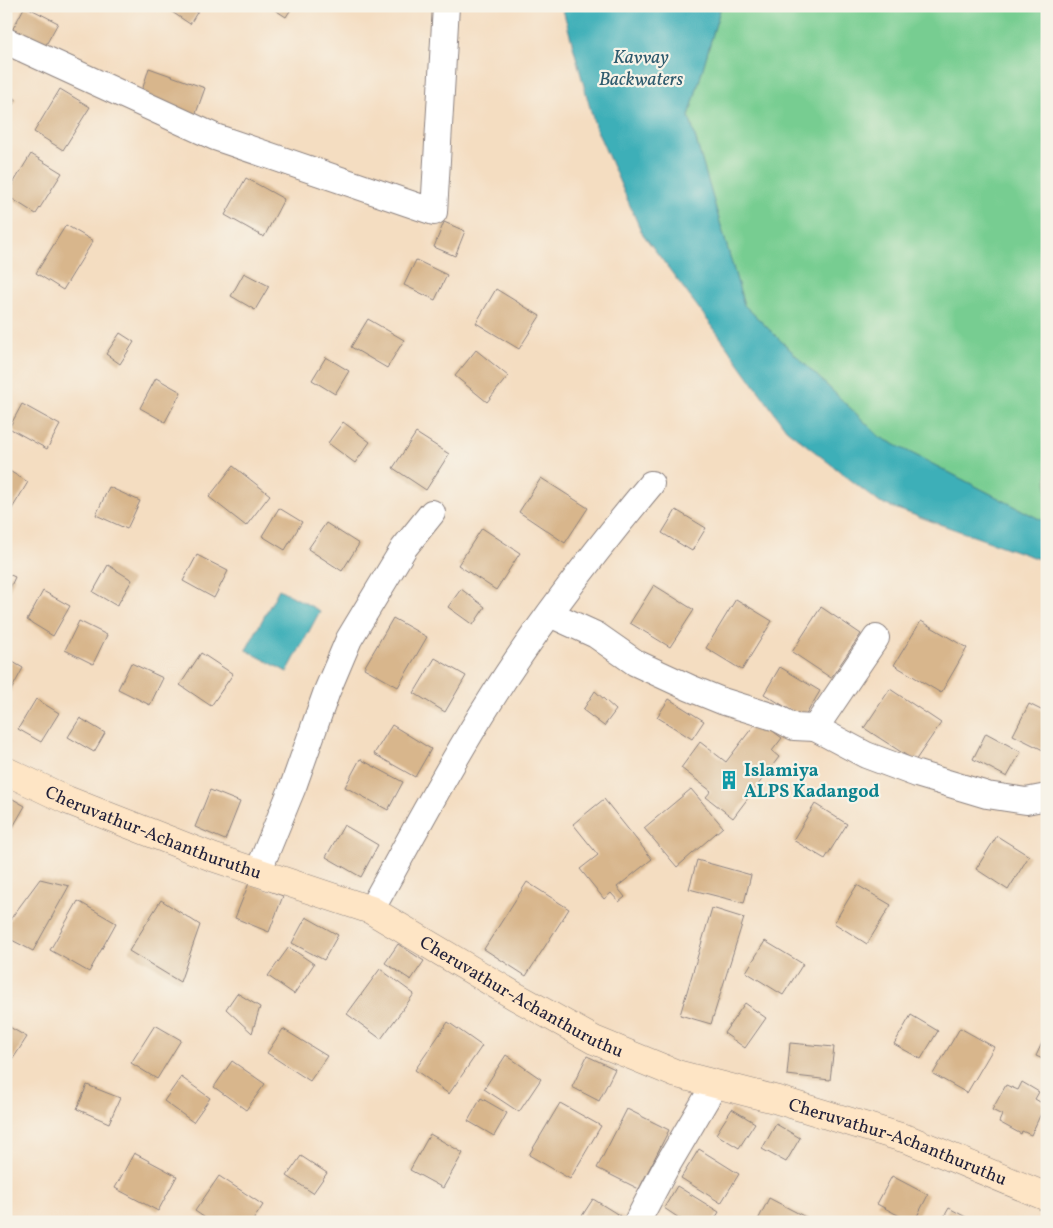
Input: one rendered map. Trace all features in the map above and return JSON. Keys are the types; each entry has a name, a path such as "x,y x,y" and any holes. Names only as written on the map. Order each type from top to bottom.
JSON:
{"main road":[{"name":"Cheruvathur-Achanthuruthu","path":"6,771 67,800 212,856 371,910 515,996 594,1040 677,1074 778,1100 910,1140 1047,1197"}],"street":[{"path":"6,41 215,137 434,212 446,6"},
{"path":"371,910 486,707 528,643 614,528 651,484"},
{"path":"258,872 294,784 326,691 349,639 404,548 432,513"},
{"path":"550,614 596,635 636,663 682,685 722,701 777,718 794,726 816,728 866,755 917,774 986,795 1026,801 1047,797"},
{"path":"816,728 876,638"},
{"path":"637,1222 665,1169 716,1084"}],"green space":[{"path":"721,6 1047,6 1047,523 880,437 744,305 689,116"}],"water":[{"name":"Kavvay Backwaters","path":"562,6 721,6 689,116 744,305 880,437 1047,523 1047,562 880,503 786,429 642,233 595,126"},
{"path":"279,589 320,611 287,672 246,650"}],"building":[{"path":"25,6 58,23 42,52 10,34"},
{"path":"163,6 201,6 190,24"},
{"path":"269,6 293,6 286,17"},
{"path":"149,68 205,88 195,116 140,97"},
{"path":"60,89 90,107 63,150 34,132"},
{"path":"6,93 16,99 6,117"},
{"path":"31,154 62,173 36,214 6,195"},
{"path":"246,178 284,199 264,237 225,215"},
{"path":"444,222 465,231 455,256 434,247"},
{"path":"66,225 93,241 63,290 36,273"},
{"path":"416,260 447,275 435,300 404,285"},
{"path":"244,273 269,286 255,310 231,296"},
{"path":"496,289 540,316 519,349 476,323"},
{"path":"368,319 404,340 387,368 351,347"},
{"path":"120,333 134,342 120,364 106,354"},
{"path":"476,350 508,376 487,402 455,376"},
{"path":"326,357 349,371 335,394 312,380"},
{"path":"156,378 181,392 165,422 140,408"},
{"path":"22,404 60,425 47,449 9,428"},
{"path":"343,422 370,442 355,463 328,443"},
{"path":"416,433 449,454 426,490 393,468"},
{"path":"233,466 270,495 246,526 209,497"},
{"path":"6,469 28,482 10,512 6,509"},
{"path":"541,478 588,508 565,543 519,512"},
{"path":"109,487 140,501 127,529 96,515"},
{"path":"279,508 302,522 285,550 262,536"},
{"path":"676,510 706,528 692,551 662,533"},
{"path":"326,523 359,544 342,571 308,549"},
{"path":"482,528 520,553 496,590 458,565"},
{"path":"197,555 228,571 214,598 183,581"},
{"path":"108,565 132,580 117,606 93,592"},
{"path":"6,573 15,577 6,597"},
{"path":"654,585 694,610 670,647 630,623"},
{"path":"461,589 485,607 473,625 448,607"},
{"path":"43,591 70,606 53,636 27,620"},
{"path":"736,599 772,621 742,670 706,648"},
{"path":"821,607 861,634 831,678 792,652"},
{"path":"393,618 427,637 398,687 364,668"},
{"path":"79,621 107,635 93,664 65,650"},
{"path":"921,621 967,648 941,693 894,665"},
{"path":"201,653 233,674 211,706 180,685"},
{"path":"6,658 23,668 9,694 6,693"},
{"path":"435,658 466,676 445,712 414,693"},
{"path":"131,663 163,678 150,705 118,689"},
{"path":"780,667 820,691 804,718 764,694"},
{"path":"890,689 941,723 915,761 864,728"},
{"path":"595,691 616,710 604,726 583,710"},
{"path":"36,699 59,713 41,742 18,729"},
{"path":"669,699 704,721 692,739 657,717"},
{"path":"1029,704 1047,713 1047,752 1013,735"},
{"path":"80,718 105,733 94,752 68,737"},
{"name":"Islamiya ALPS Kadangod","path":"758,720 782,738 772,751 779,757 733,818 706,797 711,791 681,768 700,742 726,762"},
{"path":"392,725 431,749 415,777 374,754"},
{"path":"986,733 1021,752 1007,777 973,759"},
{"path":"360,759 403,782 388,810 345,787"},
{"path":"691,789 723,827 677,867 644,828"},
{"path":"210,790 240,802 225,840 195,827"},
{"path":"6,795 25,806 6,839"},
{"path":"604,799 652,859 617,887 625,897 619,902 611,893 604,899 580,869 598,855 573,824"},
{"path":"815,804 847,824 825,859 793,840"},
{"path":"344,825 378,845 361,877 326,857"},
{"path":"997,836 1029,856 1008,890 976,869"},
{"path":"697,860 751,875 744,903 689,889"},
{"path":"40,879 69,886 33,951 6,937 6,925"},
{"path":"527,882 569,909 526,976 484,949"},
{"path":"249,883 283,896 269,932 235,918"},
{"path":"857,885 891,905 867,944 834,923"},
{"path":"161,900 200,925 180,982 129,951"},
{"path":"78,901 116,923 89,972 50,950"},
{"path":"712,908 744,918 711,1024 680,1015"},
{"path":"306,917 338,935 324,960 292,943"},
{"path":"765,941 803,964 783,995 746,972"},
{"path":"398,944 424,961 411,980 385,963"},
{"path":"289,947 314,964 294,994 268,976"},
{"path":"380,969 414,994 381,1039 347,1014"},
{"path":"237,993 260,1007 252,1033 226,1009"},
{"path":"745,1003 766,1018 745,1048 724,1033"},
{"path":"911,1015 938,1031 921,1059 894,1044"},
{"path":"448,1022 482,1046 449,1094 415,1070"},
{"path":"6,1025 27,1037 9,1065 6,1063"},
{"path":"155,1025 181,1040 157,1079 131,1063"},
{"path":"960,1028 994,1047 967,1093 933,1074"},
{"path":"283,1029 327,1056 310,1081 267,1053"},
{"path":"1047,1032 1047,1061 1036,1056"},
{"path":"790,1043 834,1047 830,1080 787,1075"},
{"path":"506,1055 541,1079 519,1112 484,1089"},
{"path":"587,1056 615,1069 599,1101 572,1087"},
{"path":"232,1061 265,1084 246,1110 214,1087"},
{"path":"181,1077 210,1098 193,1122 164,1101"},
{"path":"1022,1082 1039,1092 1035,1099 1045,1105 1031,1135 1022,1131 1021,1134 999,1122 1002,1115 992,1110 1006,1085 1018,1090"},
{"path":"87,1085 120,1098 109,1123 77,1109"},
{"path":"481,1098 507,1113 494,1136 468,1121"},
{"path":"560,1103 601,1126 570,1179 529,1155"},
{"path":"627,1109 669,1130 639,1189 597,1168"},
{"path":"732,1109 755,1123 739,1148 716,1134"},
{"path":"776,1124 800,1138 786,1162 762,1149"},
{"path":"430,1134 463,1153 443,1188 410,1170"},
{"path":"699,1149 739,1174 721,1203 681,1178"},
{"path":"134,1153 177,1176 158,1211 115,1188"},
{"path":"301,1156 327,1173 313,1193 287,1176"},
{"path":"219,1176 263,1205 252,1222 211,1222 195,1211"},
{"path":"892,1176 928,1195 914,1222 877,1204"},
{"path":"677,1186 719,1212 713,1222 685,1222 664,1208"},
{"path":"769,1198 815,1222 757,1222"},
{"path":"593,1199 627,1220 626,1222 578,1222"},
{"path":"949,1208 975,1222 941,1222"}],"place":[{"name":"Islamiya ALPS Kadangod","path":"729,780"}]}
